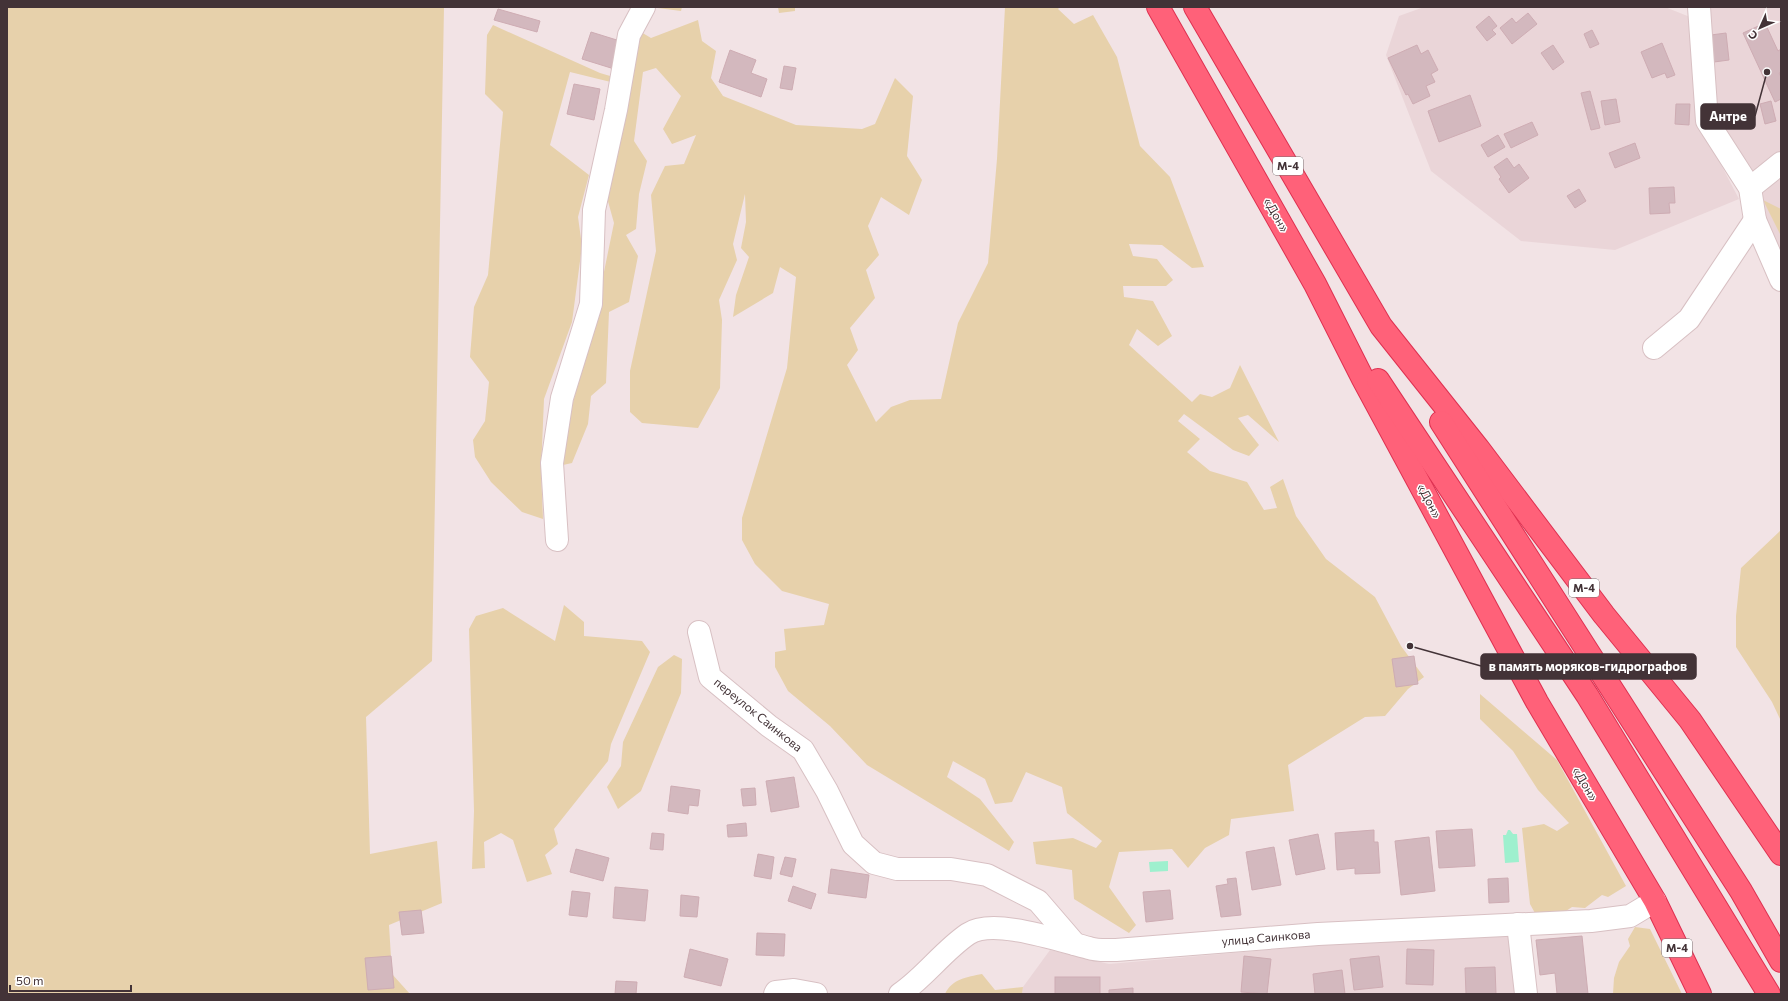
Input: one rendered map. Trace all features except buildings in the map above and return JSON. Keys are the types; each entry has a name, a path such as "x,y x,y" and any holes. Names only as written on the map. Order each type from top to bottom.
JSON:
{"highway":[{"name":"«Дон»","path":"1158,7 1315,284 1363,379 1537,702 1655,901 1700,994"},
{"name":"М-4","path":"1195,7 1381,326 1478,448 1604,614 1690,720 1781,854"},
{"path":"1315,284 1586,696 1768,994"},
{"path":"1381,326 1511,534 1737,884 1781,961"}],"street":[{"path":"557,540 552,463 562,398 591,304 594,210 616,110 629,35 644,7"},
{"path":"1699,7 1707,121 1750,188 1755,220 1781,280"},
{"path":"1750,188 1781,163"},
{"path":"1654,348 1689,319 1755,220"},
{"name":"переулок Саинкова","path":"699,632 710,677 769,726 803,750 827,791 852,844 874,863 897,869 951,869 987,874 1038,901 1075,944"},
{"name":"улица Саинкова","path":"900,994 926,973 954,944 970,932 987,927 1006,927 1090,949 1116,950 1318,934 1591,920 1630,916 1655,901"},
{"path":"1518,924 1526,994"},
{"path":"775,994 794,990 816,994"}],"shaded area":[{"path":"7,7 444,7 432,661 366,717 370,854 437,841 442,903 389,925 392,974 410,994 7,994"},
{"path":"650,7 682,7 681,11"},
{"path":"778,7 795,7 795,11 779,13"},
{"path":"1005,7 1060,7 1058,9 1074,24 1093,15 1117,57 1140,146 1170,177 1204,267 1192,268 1162,245 1129,244 1133,256 1157,259 1173,280 1166,286 1123,286 1124,297 1153,301 1172,336 1158,346 1137,329 1129,345 1192,402 1200,394 1212,397 1230,388 1240,365 1279,442 1248,415 1238,418 1259,445 1249,456 1233,450 1184,414 1178,421 1200,439 1187,452 1210,471 1247,482 1264,510 1277,508 1270,487 1283,479 1296,516 1326,559 1375,597 1401,646 1424,677 1408,689 1385,716 1365,717 1288,765 1294,811 1231,819 1229,835 1205,848 1188,868 1172,849 1119,852 1109,887 1136,925 1129,933 1074,899 1072,870 1036,864 1033,842 1073,838 1096,848 1102,841 1067,813 1062,787 1026,772 1012,802 995,804 985,779 953,761 947,777 980,799 1014,842 1009,851 867,765 830,726 788,691 775,667 775,652 786,650 784,629 824,625 829,604 782,591 755,564 742,540 742,518 787,368 796,277 780,267 773,293 733,317 736,295 749,257 741,248 746,222 745,194 733,244 737,260 719,300 722,320 720,388 698,428 642,423 630,412 630,371 656,251 651,195 665,166 684,164 696,135 672,144 663,129 681,96 656,68 643,72 634,141 647,161 639,194 636,229 626,235 638,256 629,302 609,312 606,383 591,396 588,424 572,463 563,465 561,451 598,301 614,223 604,187 627,86 570,72 550,145 589,175 578,217 582,246 572,322 544,399 541,471 543,519 522,512 491,482 475,457 473,440 485,421 489,382 470,357 474,307 488,275 503,112 485,94 487,35 493,25 600,73 627,81 636,29 651,38 698,20 702,41 716,51 711,78 723,96 796,125 862,129 875,124 895,78 913,96 907,156 922,180 909,215 881,197 868,226 879,255 866,270 875,298 850,328 858,350 847,365 876,422 891,407 910,400 941,399 958,323 988,263 997,159"},
{"path":"1424,7 1665,7 1695,19 1697,119 1739,199 1615,250 1521,241 1431,171 1386,55 1399,16"},
{"path":"1708,7 1781,7 1781,259 1714,114"},
{"path":"1763,200 1781,209 1781,236"},
{"path":"1781,530 1781,721 1772,702 1736,647 1736,616 1741,568"},
{"path":"564,605 584,622 584,636 642,641 650,652 611,744 608,761 554,829 558,844 545,855 552,874 527,882 513,840 501,833 484,842 485,868 472,869 474,811 469,629 476,616 503,608 555,641"},
{"path":"674,655 682,659 681,693 641,791 618,809 607,787 621,766 623,742 658,667"},
{"path":"1480,694 1557,760 1626,886 1608,897 1602,895 1585,908 1572,907 1560,915 1536,915 1530,904 1522,828 1544,824 1557,831 1569,823 1538,790 1513,751 1480,719"},
{"path":"1508,830 1510,830 1513,834 1517,834 1519,862 1505,863 1503,835 1506,835"},
{"path":"1168,861 1168,871 1150,872 1149,862"},
{"path":"1635,927 1650,929 1682,994 1613,994 1614,978 1619,962 1630,946 1628,939"},
{"path":"1480,931 1531,936 1534,994 1022,994 1023,987 1050,950 1109,964"},
{"path":"982,974 995,990 1023,987 1022,994 945,994 956,982"}],"place":[{"name":"Антре","path":"1767,72"},
{"name":"в память моряков-гидрографов","path":"1410,646"}]}
